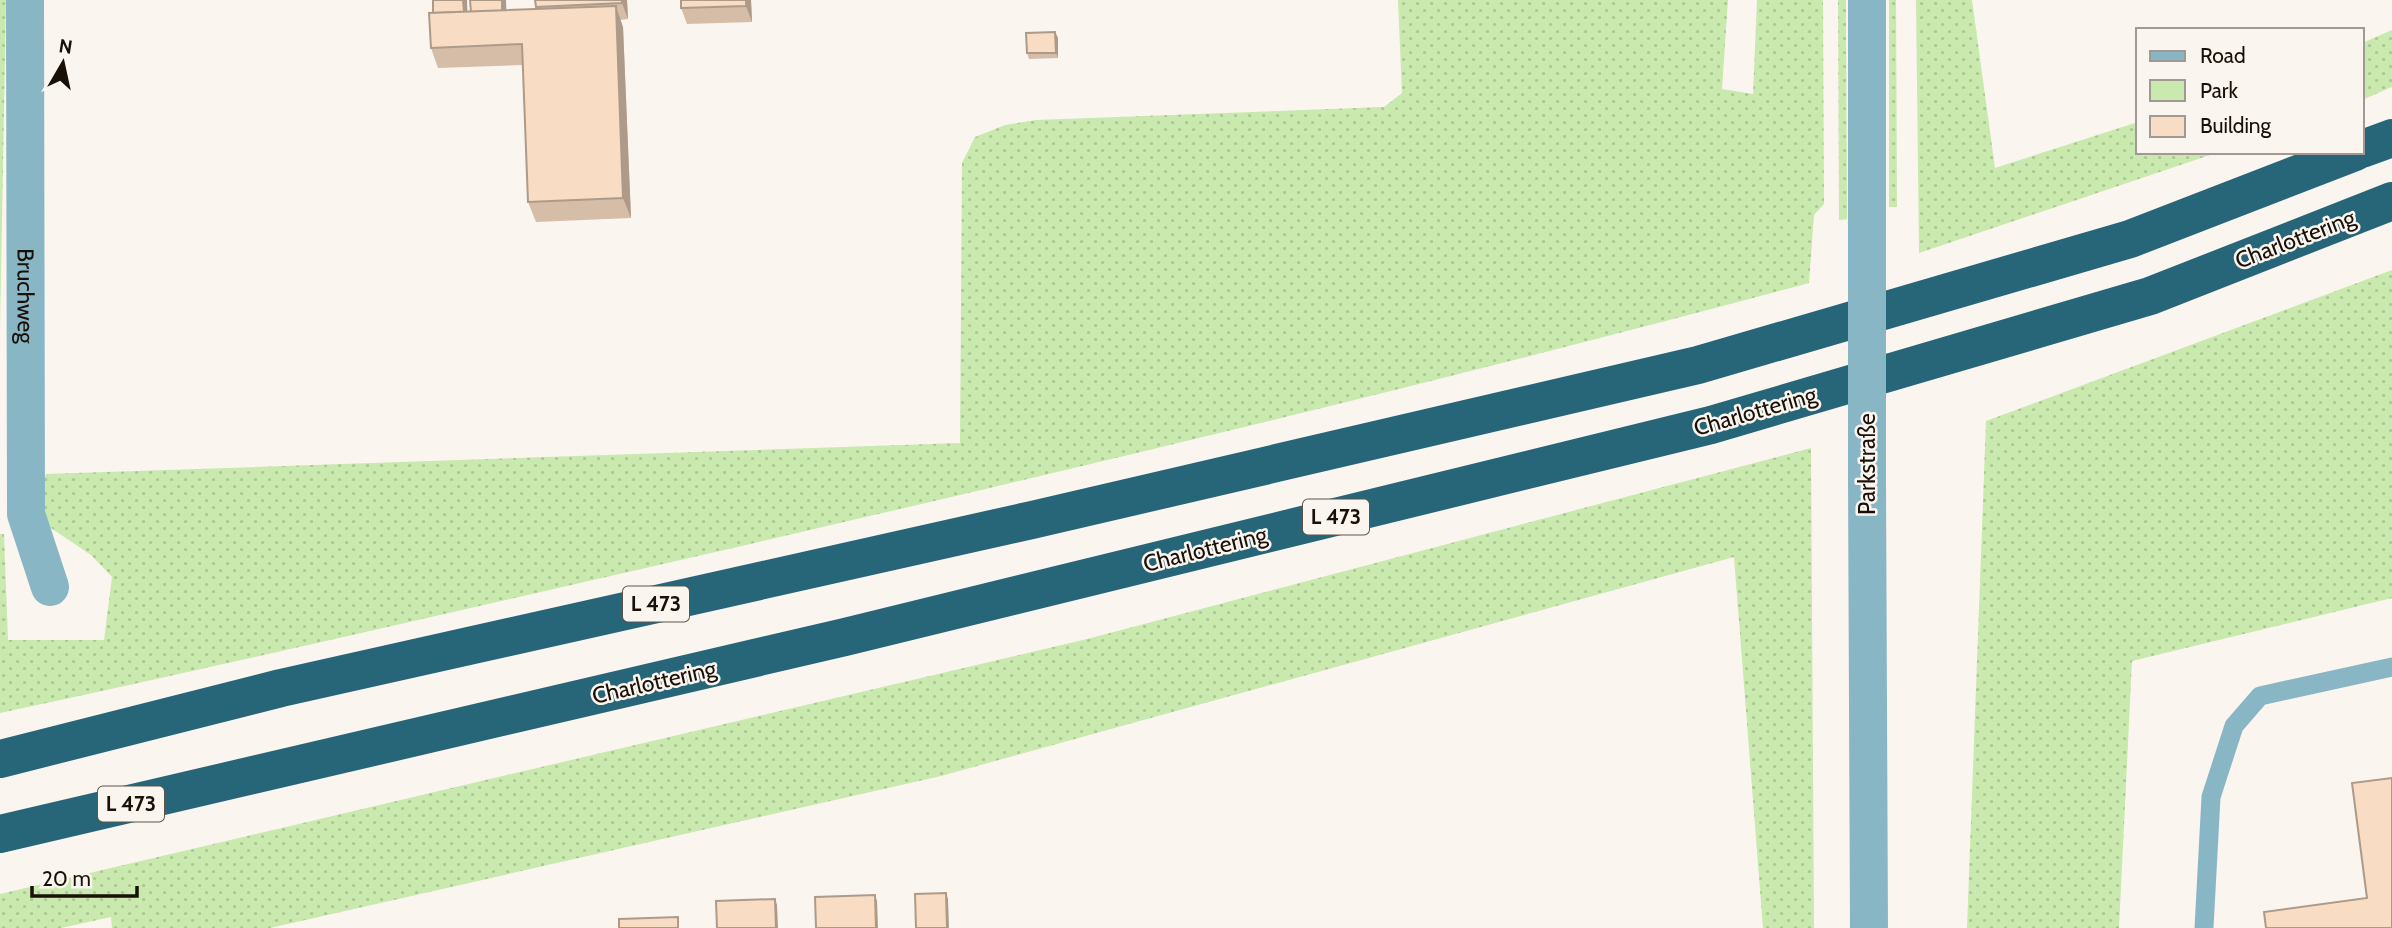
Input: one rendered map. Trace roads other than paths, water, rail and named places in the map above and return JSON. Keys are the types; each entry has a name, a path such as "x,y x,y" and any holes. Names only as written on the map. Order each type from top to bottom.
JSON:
{"highway":[{"path":"2364,148 2392,138"},
{"name":"L 473","path":"0,759 281,688 1032,520 1698,365 2130,239 2350,154"},
{"name":"Charlottering","path":"0,834 859,634 1711,425 2150,296 2392,201"},
{"path":"0,736 281,688"}],"street":[{"name":"Bruchweg","path":"25,0 26,514 50,587"},
{"name":"Parkstraße","path":"1867,0 1869,928"}],"lane":[{"path":"2204,928 2211,797 2234,726 2260,696 2392,667"}]}
